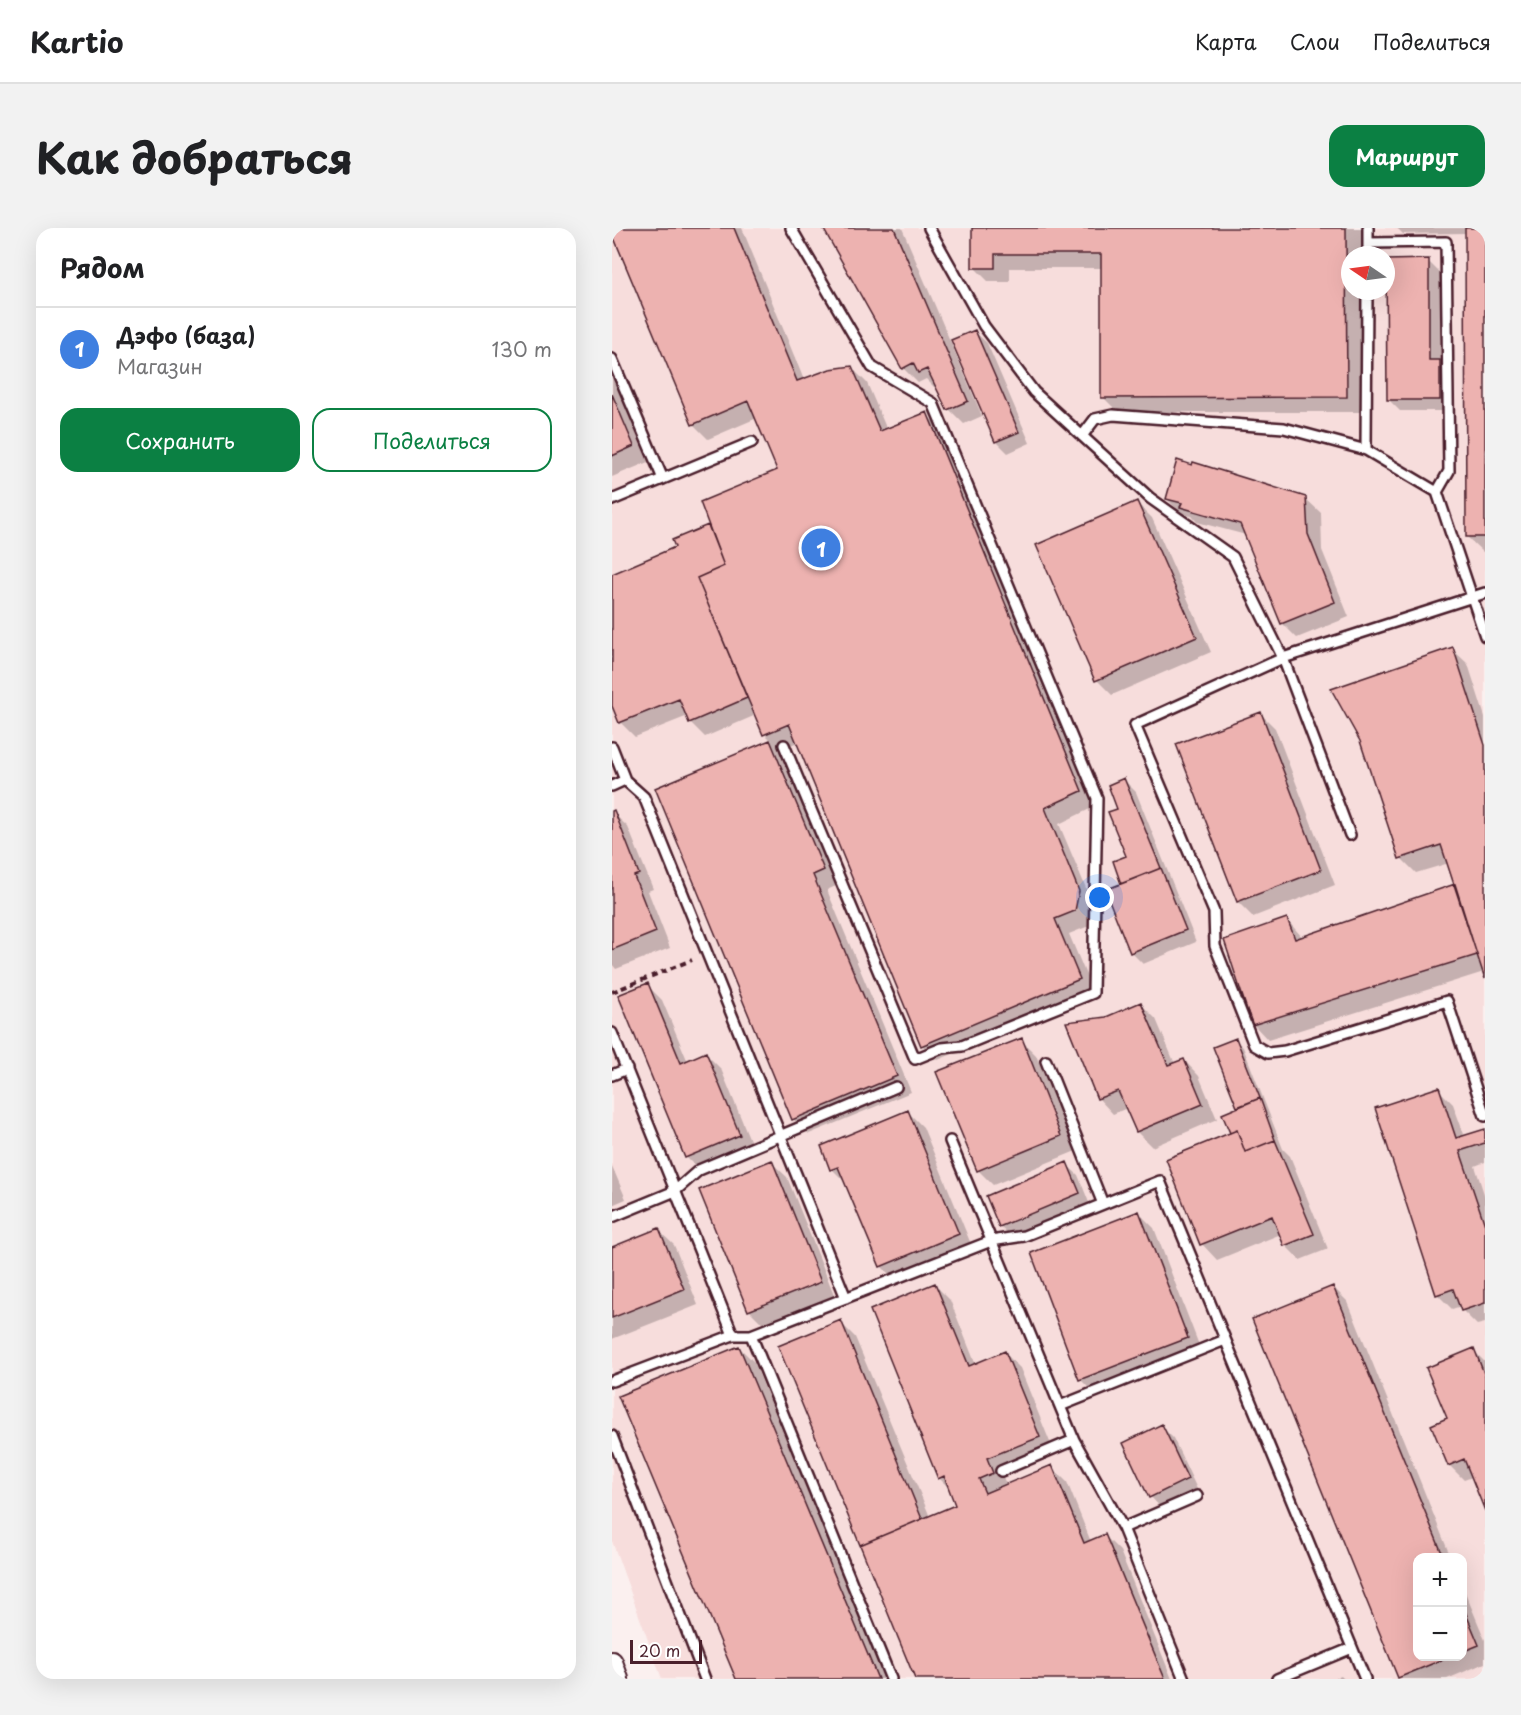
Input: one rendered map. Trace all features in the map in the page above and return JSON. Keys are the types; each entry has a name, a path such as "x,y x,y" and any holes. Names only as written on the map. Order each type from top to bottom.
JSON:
{"street":[{"path":"612,1662 618,1679"}],"lane":[{"path":"784,746 915,1059 942,1048 962,1046 1093,993 1097,798 933,403 872,367 791,228"},
{"path":"929,228 984,326 1034,392 1150,498 1233,557 1283,658 1350,835"},
{"path":"1368,228 1368,243 1446,242 1449,471 1437,492"},
{"path":"1366,450 1367,300"},
{"path":"612,359 663,478"},
{"path":"1082,436 1095,419 1113,415 1284,428 1366,450 1437,492 1485,636"},
{"path":"612,500 752,442"},
{"path":"1485,593 1283,658 1136,725 1214,912 1215,946 1254,1045 1268,1053 1285,1052 1447,1001 1485,1116"},
{"path":"612,747 626,780 644,797 846,1298"},
{"path":"612,786 626,780"},
{"path":"612,1033 733,1335"},
{"path":"1046,1061 1103,1204"},
{"path":"612,1075 627,1069"},
{"path":"612,1217 675,1191 699,1170 896,1087"},
{"path":"950,1141 1074,1440 1123,1528 1184,1679"},
{"path":"612,1381 733,1335 751,1335 991,1241 1024,1236 1160,1181 1365,1679"},
{"path":"751,1335 891,1679"},
{"path":"1060,1406 1225,1340"},
{"path":"612,1436 705,1679"},
{"path":"1001,1471 1074,1440"},
{"path":"1123,1528 1197,1496"},
{"path":"1277,1679 1352,1648"}],"path":[{"path":"612,992 707,954"}],"shaded area":[{"path":"612,228 1485,228 1485,1679 662,1679 612,1541"}],"building":[{"path":"612,228 734,228 797,381 830,369 852,366 880,431 927,412 1082,791 1045,808 1079,891 1075,911 1055,919 1080,979 921,1046 789,724 763,735 697,578 724,566 700,502 777,470 748,401 692,425 612,233"},
{"path":"823,228 894,228 968,401 947,410 927,369 918,373 913,363 902,369"},
{"path":"972,228 1346,228 1346,246 1341,246 1341,300 1346,300 1347,397 1101,398 1101,254 995,254 995,268 972,268"},
{"path":"1465,228 1485,228 1485,537 1466,537"},
{"path":"1429,259 1429,360 1440,360 1440,400 1387,400 1386,300 1395,300 1395,260"},
{"path":"975,330 1019,432 995,442 951,340"},
{"path":"612,394 634,446 612,456"},
{"path":"1177,460 1192,465 1193,462 1306,497 1308,534 1335,602 1281,624 1240,524 1180,507 1182,503 1166,499"},
{"path":"1137,501 1197,637 1095,681 1036,545"},
{"path":"708,525 724,566 697,578 747,698 689,723 679,699 619,723 612,706 612,574 675,547 672,540"},
{"path":"1453,647 1485,745 1485,979 1441,845 1399,859 1360,741 1331,689"},
{"path":"1261,712 1321,870 1237,902 1176,744"},
{"path":"770,740 824,870 813,875 897,1076 792,1120 655,788"},
{"path":"1124,778 1161,868 1121,884 1113,861 1126,856 1108,812 1117,809 1108,785"},
{"path":"614,810 639,874 634,876 656,932 612,950 612,811"},
{"path":"1161,868 1186,930 1130,953 1105,890"},
{"path":"1455,884 1477,955 1252,1025 1224,940 1287,918 1295,939"},
{"path":"648,983 681,1063 706,1052 740,1135 685,1158 618,995"},
{"path":"1141,1002 1168,1065 1184,1059 1203,1104 1136,1132 1118,1091 1097,1099 1066,1022 1106,1017"},
{"path":"1022,1038 1061,1136 977,1171 936,1072"},
{"path":"1236,1038 1260,1098 1237,1107 1213,1047"},
{"path":"1439,1087 1456,1138 1485,1129 1485,1143 1460,1151 1485,1225 1485,1303 1461,1311 1453,1289 1436,1295 1375,1108"},
{"path":"1260,1098 1275,1140 1245,1152 1237,1130 1230,1133 1222,1114"},
{"path":"908,1110 959,1234 880,1267 838,1167 830,1170 821,1146"},
{"path":"1237,1130 1245,1152 1275,1140 1314,1234 1284,1246 1272,1216 1200,1245 1166,1159"},
{"path":"772,1160 821,1282 748,1311 699,1190"},
{"path":"1067,1162 1080,1193 999,1227 986,1196"},
{"path":"1139,1211 1188,1338 1079,1380 1031,1253"},
{"path":"659,1228 684,1289 612,1318 612,1247"},
{"path":"935,1283 969,1366 1005,1351 1040,1437 987,1458 993,1473 979,1479 985,1493 1052,1465 1084,1543 1105,1534 1165,1679 915,1679 860,1545 955,1505 944,1476 938,1479 870,1310"},
{"path":"1333,1286 1442,1553 1413,1553 1413,1661 1439,1661 1398,1678 1252,1319"},
{"path":"841,1320 922,1519 860,1545 778,1346"},
{"path":"739,1346 878,1679 736,1679 618,1396"},
{"path":"1474,1348 1485,1376 1485,1511 1464,1459 1448,1466 1431,1425 1447,1418 1426,1368"},
{"path":"1162,1424 1188,1479 1149,1498 1123,1443"},
{"path":"1467,1616 1479,1645 1467,1650"}],"place":[{"name":"Дэфо (база)","path":"821,548"}]}
